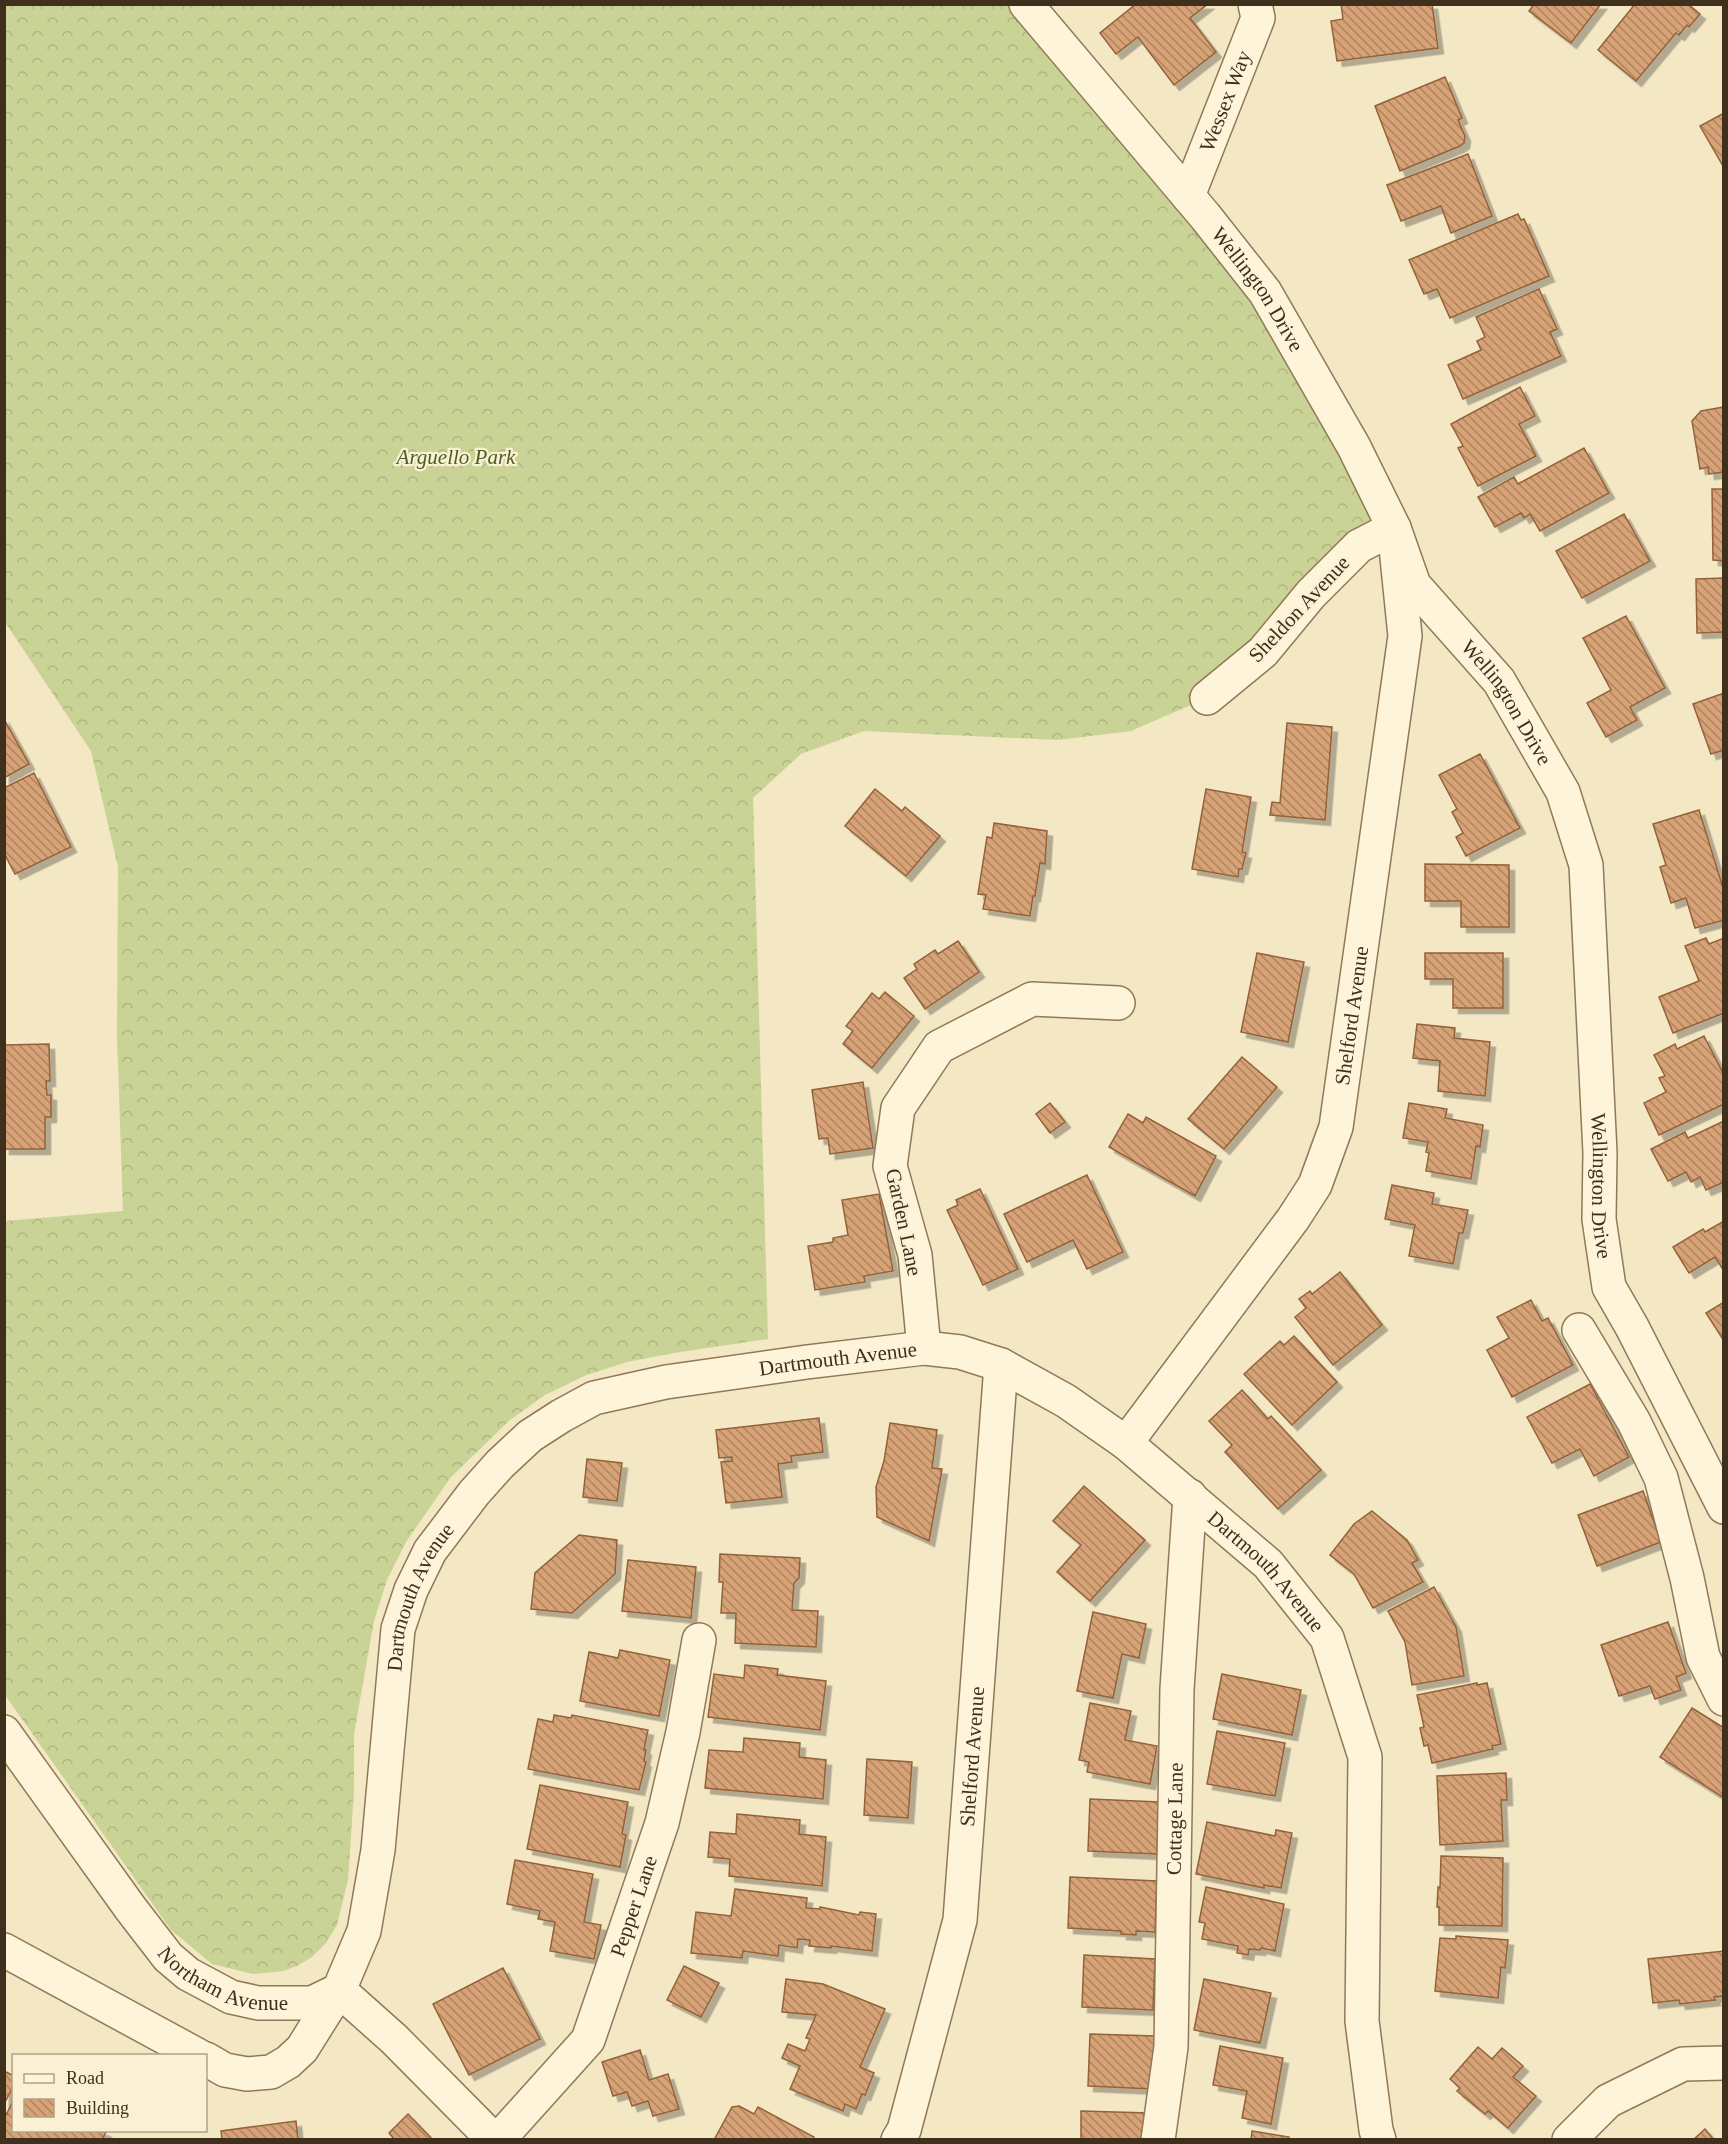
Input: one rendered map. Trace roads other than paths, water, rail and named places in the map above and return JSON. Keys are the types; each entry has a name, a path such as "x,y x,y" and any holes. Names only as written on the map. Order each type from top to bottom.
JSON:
{"street":[{"name":"Wellington Drive","path":"1026,4 1188,196 1265,292 1354,447 1394,528 1414,585 1499,681 1563,792 1586,865 1600,1153 1599,1219 1609,1287 1632,1327 1724,1507"},
{"name":"Wessex Way","path":"1188,196 1258,18 1255,4"},
{"name":"Sheldon Avenue","path":"1207,698 1263,652 1311,594 1359,546 1394,528"},
{"name":"Shelford Avenue","path":"1126,1443 1316,1185 1336,1128 1405,636 1394,528"},
{"name":"Garden Lane","path":"924,1348 915,1256 890,1166 898,1108 939,1047 1032,999 1118,1003"},
{"path":"1579,1330 1634,1422 1661,1478 1687,1578 1703,1658 1724,1699"},
{"name":"Dartmouth Avenue","path":"207,2060 225,2070 247,2074 271,2072 302,2049 339,1990 364,1931 376,1862 398,1629 411,1590 430,1551 474,1493 500,1464 530,1437 561,1416 594,1398 677,1381 924,1348 960,1352 1001,1365 1066,1401 1126,1443 1268,1564 1327,1638 1365,1757 1362,2021 1379,2139"},
{"name":"Shelford Avenue","path":"898,2139 904,2130 960,1920 1001,1365"},
{"name":"Cottage Lane","path":"1158,2139 1170,2047 1177,1689 1190,1496"},
{"name":"Pepper Lane","path":"496,2139 588,2040 662,1823 683,1732 699,1640"},
{"name":"Northam Avenue","path":"4,1732 131,1909 168,1957 188,1974 231,1997 258,2003 312,2003 339,1990"},
{"path":"4,1950 197,2054"},
{"path":"339,1990 394,2039 496,2139"},
{"path":"1569,2139 1608,2101 1683,2064 1724,2063"}],"park label":[{"name":"Arguello Park","path":"456,457"}]}
